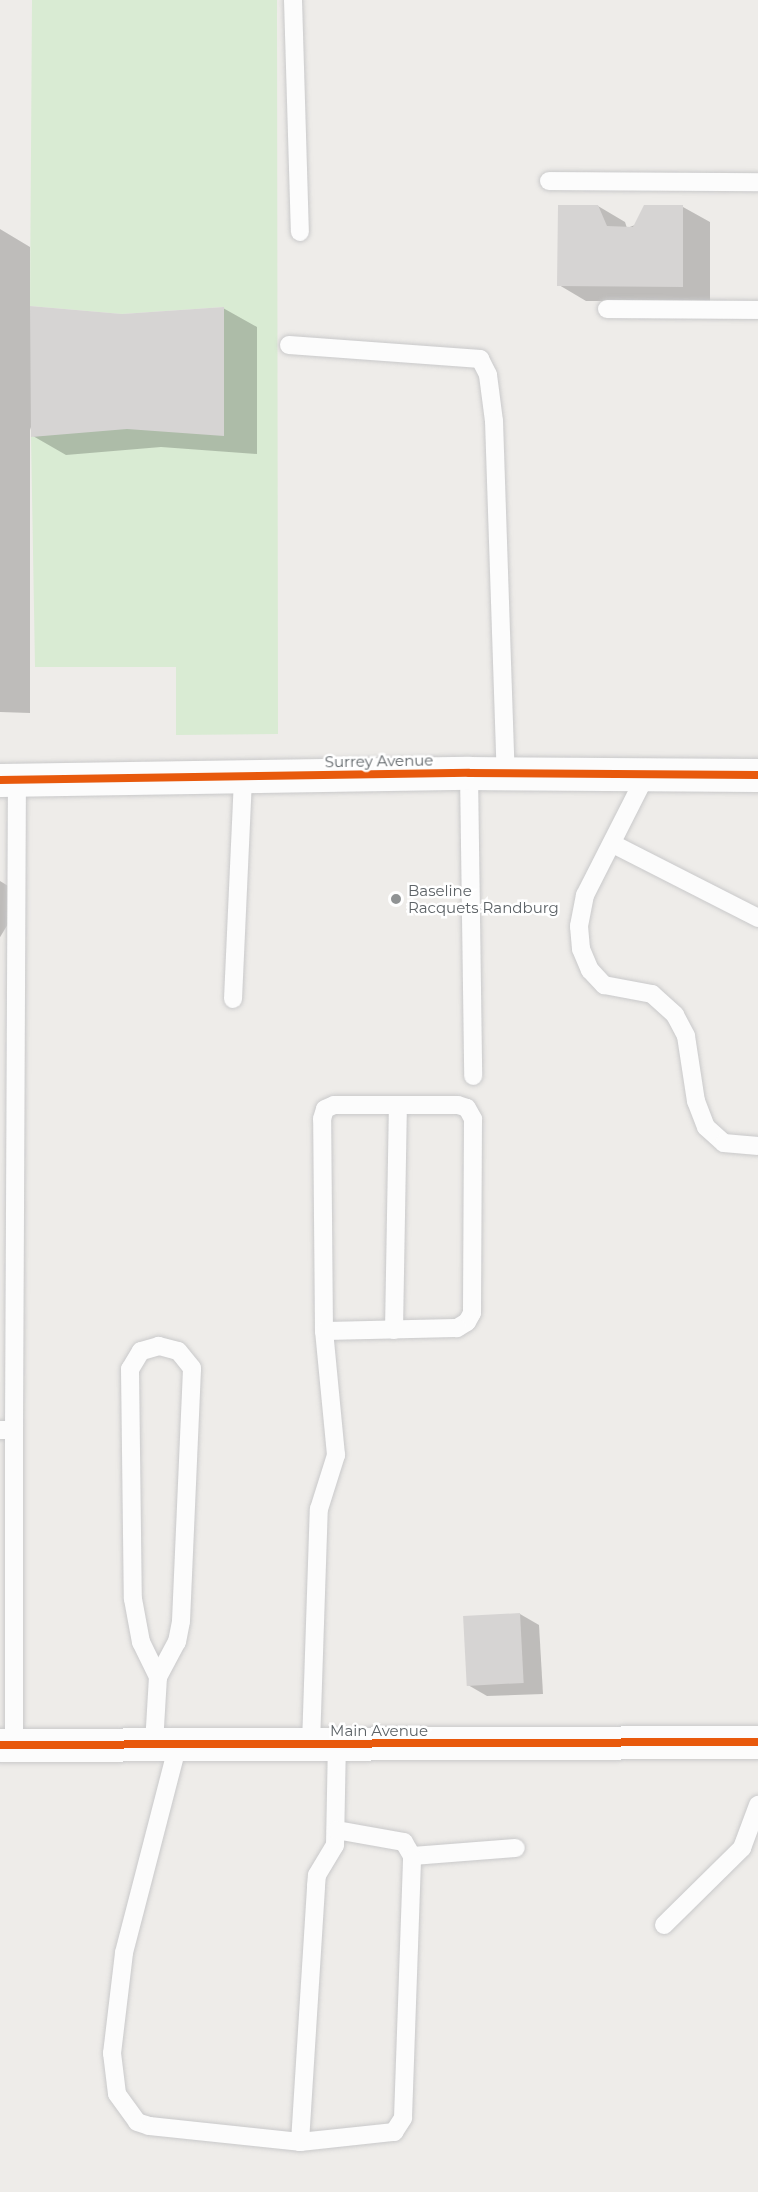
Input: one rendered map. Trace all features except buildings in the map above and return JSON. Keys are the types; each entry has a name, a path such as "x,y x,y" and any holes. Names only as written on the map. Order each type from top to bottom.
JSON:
{"street":[{"name":"Surrey Avenue","path":"8,780 469,773 758,775"},
{"name":"Main Avenue","path":"7,1745 758,1742"}],"lane":[{"path":"292,0 300,232"},
{"path":"549,181 758,182"},
{"path":"607,309 758,310"},
{"path":"289,345 480,359 488,375 494,421 506,775"},
{"path":"469,773 473,1076"},
{"path":"646,775 613,844 585,895 579,926 581,949 590,970 604,985 652,994 675,1015 686,1036 696,1101 706,1127 724,1143 758,1146"},
{"path":"233,999 243,777"},
{"path":"7,1745 8,780"},
{"path":"613,844 758,918"},
{"path":"300,2142 317,1875 332,1857 336,1830 324,1744 319,1509 336,1455 324,1331 325,1109 334,1105 458,1105 467,1108 473,1119 472,1313 467,1322 457,1328 324,1331"},
{"path":"394,1329 398,1105"},
{"path":"158,1677 177,1642 181,1621 192,1368 178,1351 159,1346 141,1351 130,1369 133,1599 141,1642 158,1677 166,1743 124,1953 112,2053 117,2094 137,2122 149,2126 300,2142 394,2132 403,2118 411,1856 404,1842 336,1830"},
{"path":"664,1925 742,1848 758,1805"},
{"path":"411,1856 516,1848"}],"green space":[{"path":"32,0 277,0 278,734 176,735 176,667 35,667 31,437 79,431 224,307 122,314 30,306"}],"cycle path":[{"path":"0,780 469,773 758,775"},
{"path":"0,1745 758,1742"}],"place":[{"name":"Baseline Racquets Randburg","path":"396,899"}]}
